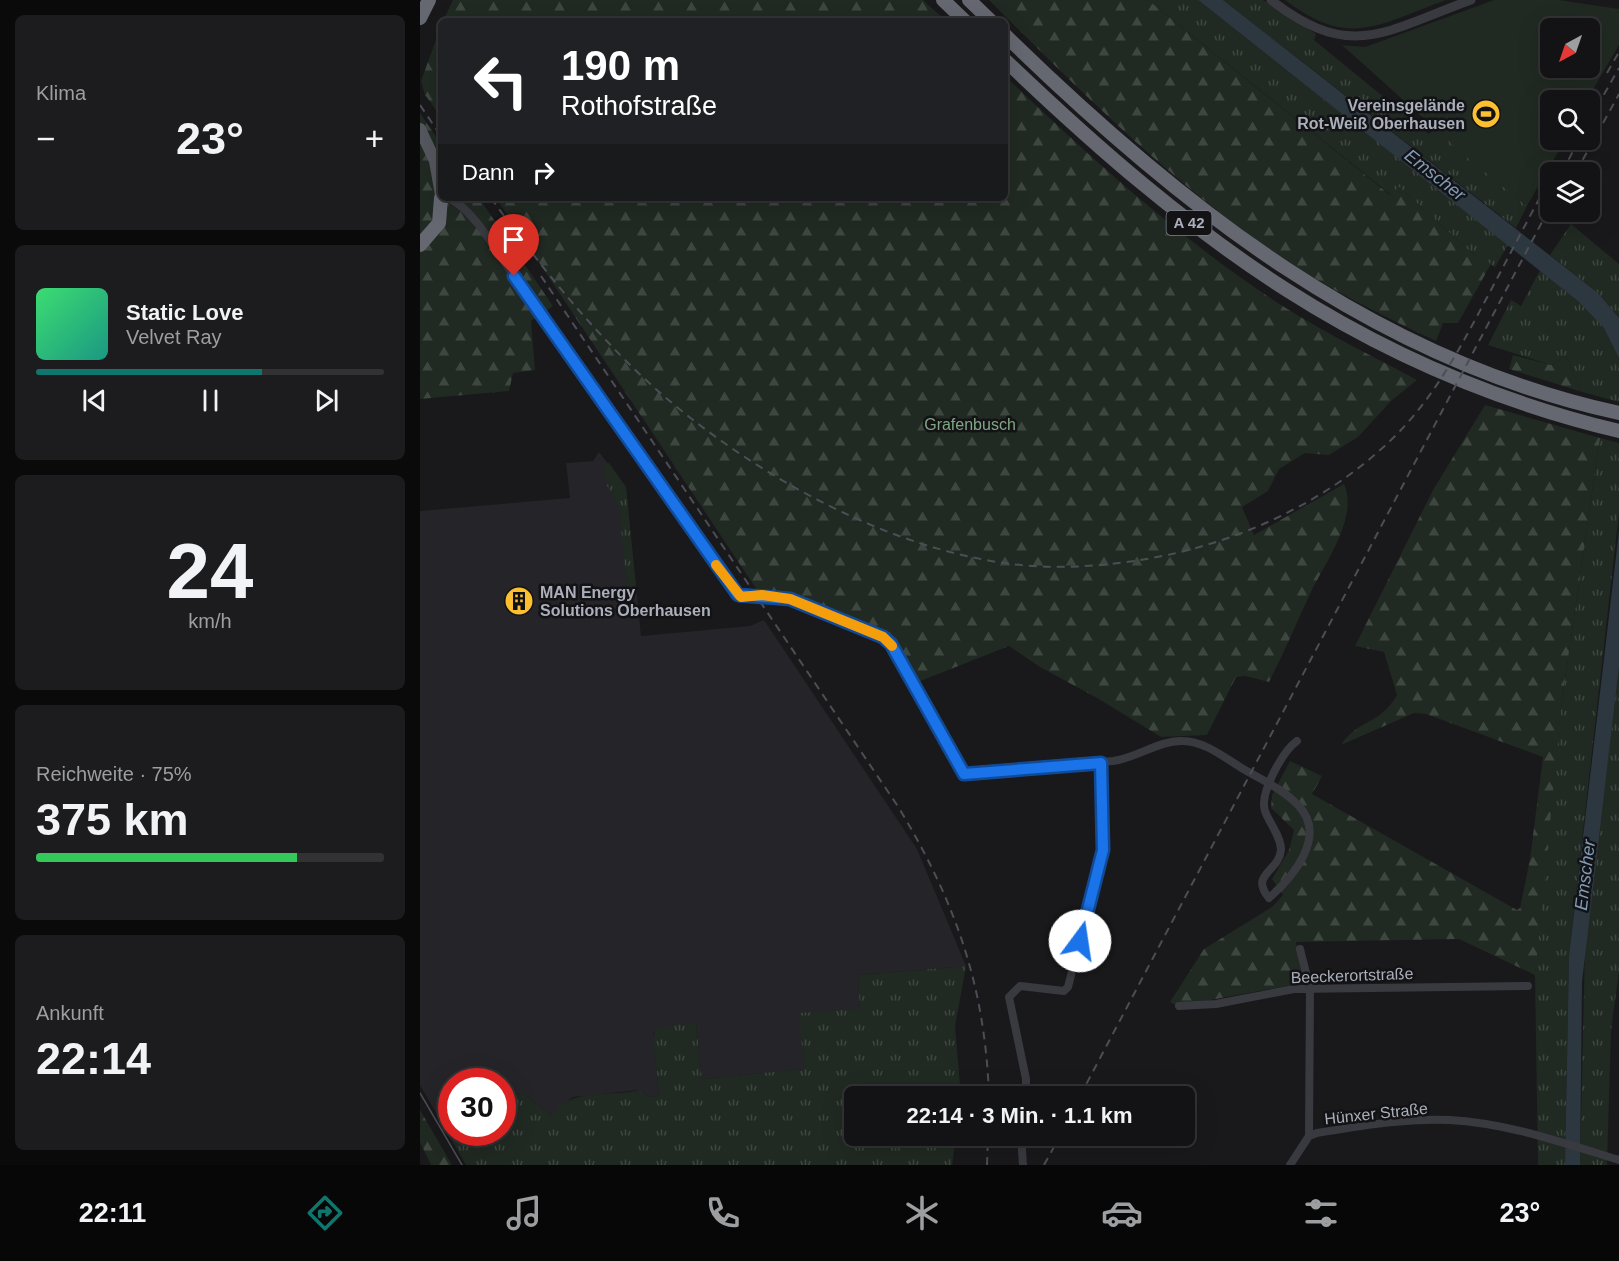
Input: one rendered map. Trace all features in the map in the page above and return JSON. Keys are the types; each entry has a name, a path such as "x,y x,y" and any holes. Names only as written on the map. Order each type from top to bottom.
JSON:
{"highway":[{"path":"420,18 429,0"},
{"path":"943,0 962,18"},
{"path":"969,0 988,18"},
{"name":"A 42","path":"1008,38 1097,123 1214,220 1298,278 1406,337 1504,379 1619,413"},
{"name":"A 42","path":"1008,63 1095,144 1203,234 1307,304 1398,353 1499,395 1619,431"},
{"path":"420,238 436,221 440,201"},
{"path":"420,244 439,223 441,201"}],"main road":[{"path":"420,129 435,161 438,178"}],"street":[{"path":"1271,0 1310,27 1328,33 1355,37 1392,30 1471,0"},
{"path":"453,201 462,207 482,232 630,439 736,594 743,597 762,595 790,599 883,637 891,644 964,774 1101,763 1128,758 1167,743 1181,741 1198,744 1225,758 1280,791 1303,810 1309,824 1309,835 1296,870 1269,898 1262,882 1279,858 1281,848 1264,809 1264,797 1283,758 1297,741"},
{"path":"1026,1086 1009,998 1020,986 1064,991 1068,987 1103,850 1101,763"},
{"path":"1300,949 1310,989 1309,1136"},
{"name":"Beeckerortstraße","path":"1179,1006 1216,1004 1294,989 1528,986"},
{"name":"Hünxer Straße","path":"1290,1165 1309,1136 1383,1123 1439,1120 1489,1124 1619,1161"},
{"path":"1022,1146 1023,1165"}],"shaded area":[{"name":"MAN Energy Solutions Oberhausen","path":"599,452 626,487 641,636 750,626 764,620 917,849 966,966 858,975 860,1009 805,1069 702,1079 696,1023 653,1033 659,1095 649,1097 640,1090 573,1097 551,1115 524,1094 516,1094 516,1068 438,1068 438,1116 420,1085 420,511 570,498 566,463 593,461"}],"green space":[{"path":"453,0 923,0 943,18 444,18"},
{"path":"989,0 1148,0 1390,195 1399,187 1474,255 1491,264 1458,323 1443,323 1436,341 1348,297 1265,246 1156,160"},
{"path":"1148,0 1198,0 1508,245 1495,267 1474,255 1399,187 1391,195"},
{"path":"1223,0 1263,0 1316,34 1314,40 1429,134 1435,128 1527,206 1516,228"},
{"path":"1285,0 1446,0 1382,24 1364,28 1346,28 1328,24 1308,15"},
{"name":"Vereinsgelände Rot-Weiß Oberhausen","path":"1494,0 1559,0 1619,9 1619,45 1600,78 1600,18 1540,18 1540,78 1600,78 1593,90 1540,90 1540,150 1559,150 1552,162 1540,162 1540,183 1527,206 1471,161 1342,45 1365,47"},
{"path":"438,34 438,113 425,95 421,81"},
{"name":"Grafenbusch","path":"1008,79 1070,137 1172,226 1244,280 1298,315 1417,380 1391,401 1358,437 1329,455 1305,453 1279,469 1268,491 1242,507 1254,535 1344,484 1347,497 1344,526 1269,682 1245,676 1236,677 1207,735 1161,737 1040,667 1009,646 918,682 886,633 790,596 757,590 498,201 1008,201"},
{"path":"420,113 438,140 438,201 481,201 553,306 531,321 535,370 513,373 509,391 420,399"},
{"path":"1571,224 1619,264 1619,318 1598,293 1550,255"},
{"path":"1540,270 1588,309 1608,333 1619,360 1619,402 1582,392 1566,356 1551,365 1488,345 1511,300 1521,306"},
{"path":"1513,355 1551,365 1566,356 1582,392 1509,369"},
{"path":"1485,405 1600,438 1562,700 1535,975 1459,939 1296,942 1304,983 1177,1006 1170,1002 1204,949 1272,907 1283,895 1272,879 1289,850 1294,830 1271,808 1272,795 1290,761 1322,776 1312,794 1517,910 1520,908 1530,859 1543,757 1426,714 1414,713 1341,745 1355,730 1383,712 1397,695 1384,652 1355,646 1433,490"},
{"path":"1600,438 1619,443 1619,512 1569,956 1565,1165 1538,1165 1535,975 1538,922 1562,700"},
{"path":"604,463 609,463 626,487 636,587 627,588 619,507 605,482"},
{"path":"1619,667 1619,970 1611,1031 1607,1165 1580,1165 1585,949"},
{"path":"966,966 955,1027 960,1086 844,1086 844,1146 955,1146 952,1165 466,1165 455,1146 516,1146 516,1094 524,1094 551,1115 560,1106 581,1096 640,1090 649,1097 659,1095 653,1036 657,1027 696,1023 702,1079 804,1069 799,1013 860,1009 858,975"},
{"path":"420,1110 438,1141 438,1146 441,1146 451,1165 431,1165 420,1142"}],"water":[{"name":"Emscher","path":"1198,0 1223,0 1598,293 1619,318 1619,358 1604,328 1578,301"},
{"name":"Emscher","path":"1619,531 1619,667 1582,982 1580,1165 1565,1165 1569,956"}],"tram line":[{"path":"420,1093 462,1165"}],"railway":[{"path":"1607,73 1619,52"},
{"path":"1600,101 1619,68"},
{"path":"1582,162 1619,94"},
{"path":"420,105 438,132"},
{"path":"1567,162 1574,150"},
{"path":"493,201 569,299 634,369 693,420 730,447 812,497 898,536 942,550 986,560 1056,567 1126,562 1172,554 1231,537 1316,497 1367,461 1405,426 1431,394 1473,323 1540,198"},
{"path":"1085,1086 1542,222"},
{"path":"541,276 899,808 919,843 937,878 964,946 981,1018 988,1086"},
{"path":"987,1165 988,1146"},
{"path":"1044,1165 1054,1146"}],"slow traffic":[{"path":"716,565 736,594 741,597 762,595 790,599 883,637 892,646"}],"place":[{"name":"Vereinsgelände Rot-Weiß Oberhausen","path":"1486,114"},
{"name":"MAN Energy Solutions Oberhausen","path":"519,601"}],"route":[{"path":"514,276 738,595 741,597 775,596 790,599 883,637 891,644 959,769 964,774 970,776 1101,763 1103,850 1080,941"}]}
